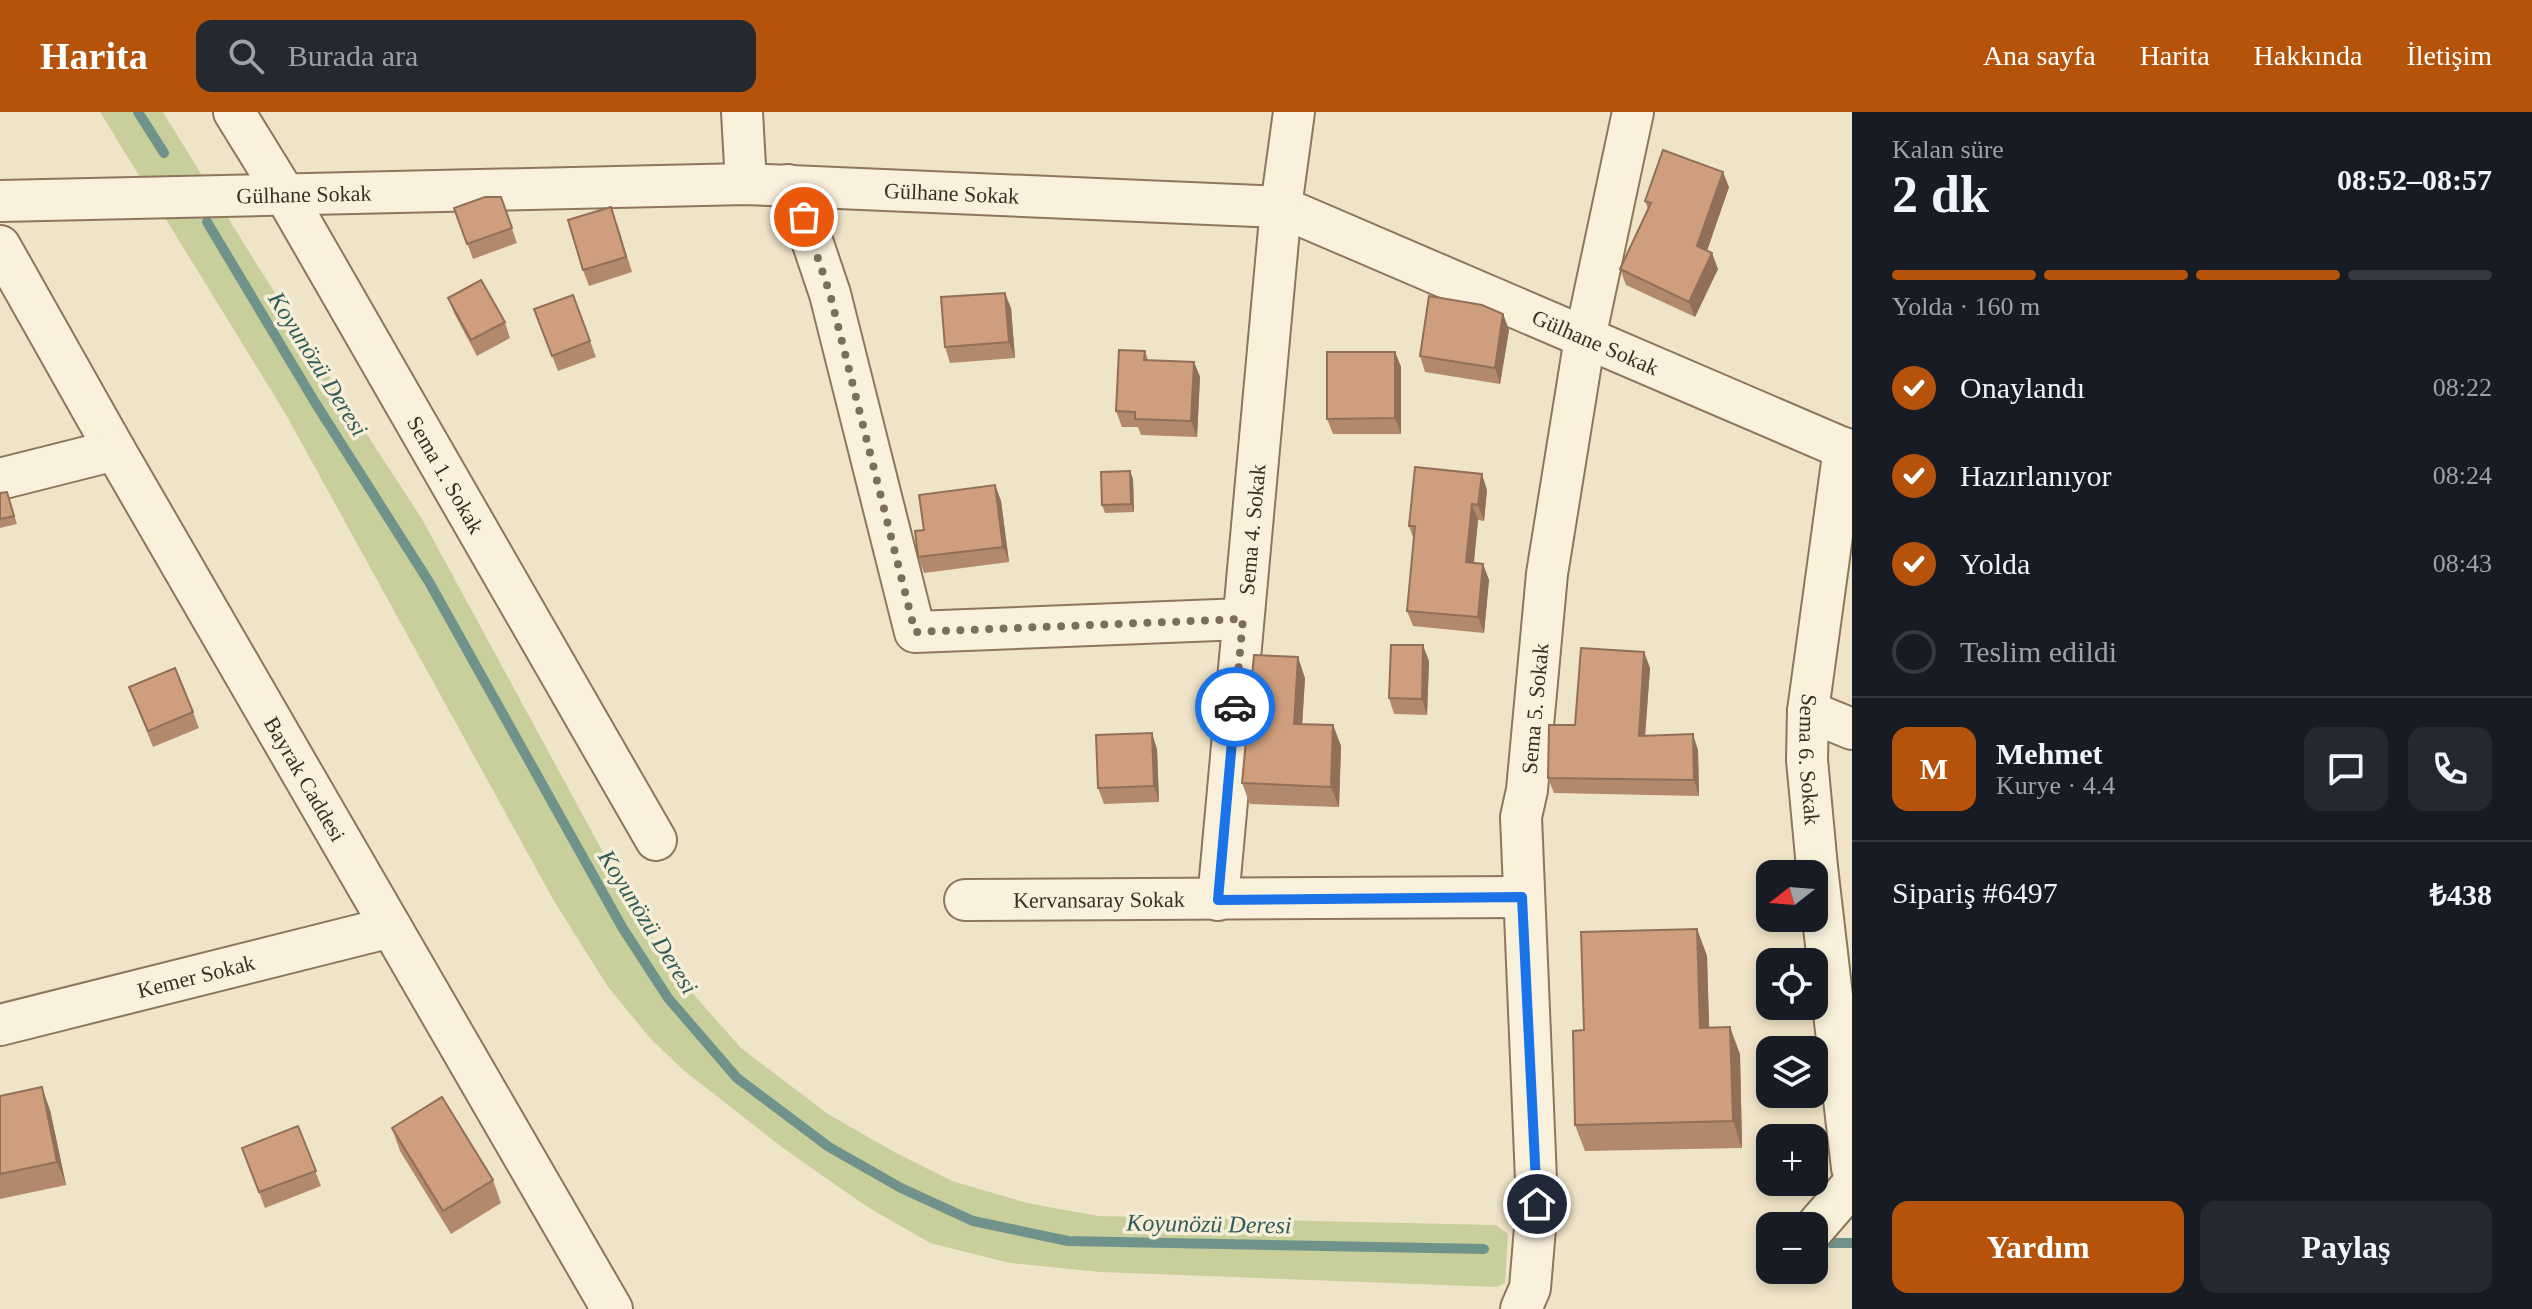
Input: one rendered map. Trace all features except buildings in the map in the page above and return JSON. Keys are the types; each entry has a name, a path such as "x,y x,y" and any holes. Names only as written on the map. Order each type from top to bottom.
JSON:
{"street":[{"name":"Sema 1. Sokak","path":"234,112 284,193 656,840"},
{"path":"742,112 746,184"},
{"name":"Sema 4. Sokak","path":"1218,900 1281,207 1294,112"},
{"name":"Sema 5. Sokak","path":"1521,1309 1530,1288 1537,1204 1521,817 1527,790 1547,574 1585,338 1633,112"},
{"name":"Gülhane Sokak","path":"0,201 746,184 1281,207 1848,450"},
{"path":"788,185 804,217 830,294 915,632 1243,619"},
{"name":"Bayrak Caddesi","path":"0,246 612,1309"},
{"path":"0,479 115,450"},
{"name":"Sema 6. Sokak","path":"1848,450 1808,711 1807,760 1852,1168"},
{"path":"1808,711 1852,729"},
{"name":"Kervansaray Sokak","path":"965,900 1522,897"},
{"name":"Kemer Sokak","path":"0,1025 391,927"},
{"path":"1828,1213 1852,1185"}],"green space":[{"path":"100,112 163,112 259,268 422,519 611,867 658,946 695,996 741,1048 828,1114 952,1181 1027,1203 1098,1216 1496,1225 1508,1234 1505,1283 1496,1287 1100,1272 1010,1263 930,1243 866,1206 783,1148 682,1069 650,1038 608,987 554,901 285,413"}],"waterway":[{"name":"Koyunözü Deresi","path":"138,112 164,153"},
{"name":"Koyunözü Deresi","path":"207,222 316,404 429,582 622,927 668,998 737,1078 829,1147 901,1188 973,1221 1068,1241 1484,1249"},
{"name":"Koyunözü Deresi","path":"1830,1243 1852,1243"}],"way so far":[{"path":"804,217 830,294 915,632 1243,619 1235,707"}],"route":[{"path":"1235,707 1218,900 1522,897 1537,1204"}]}
